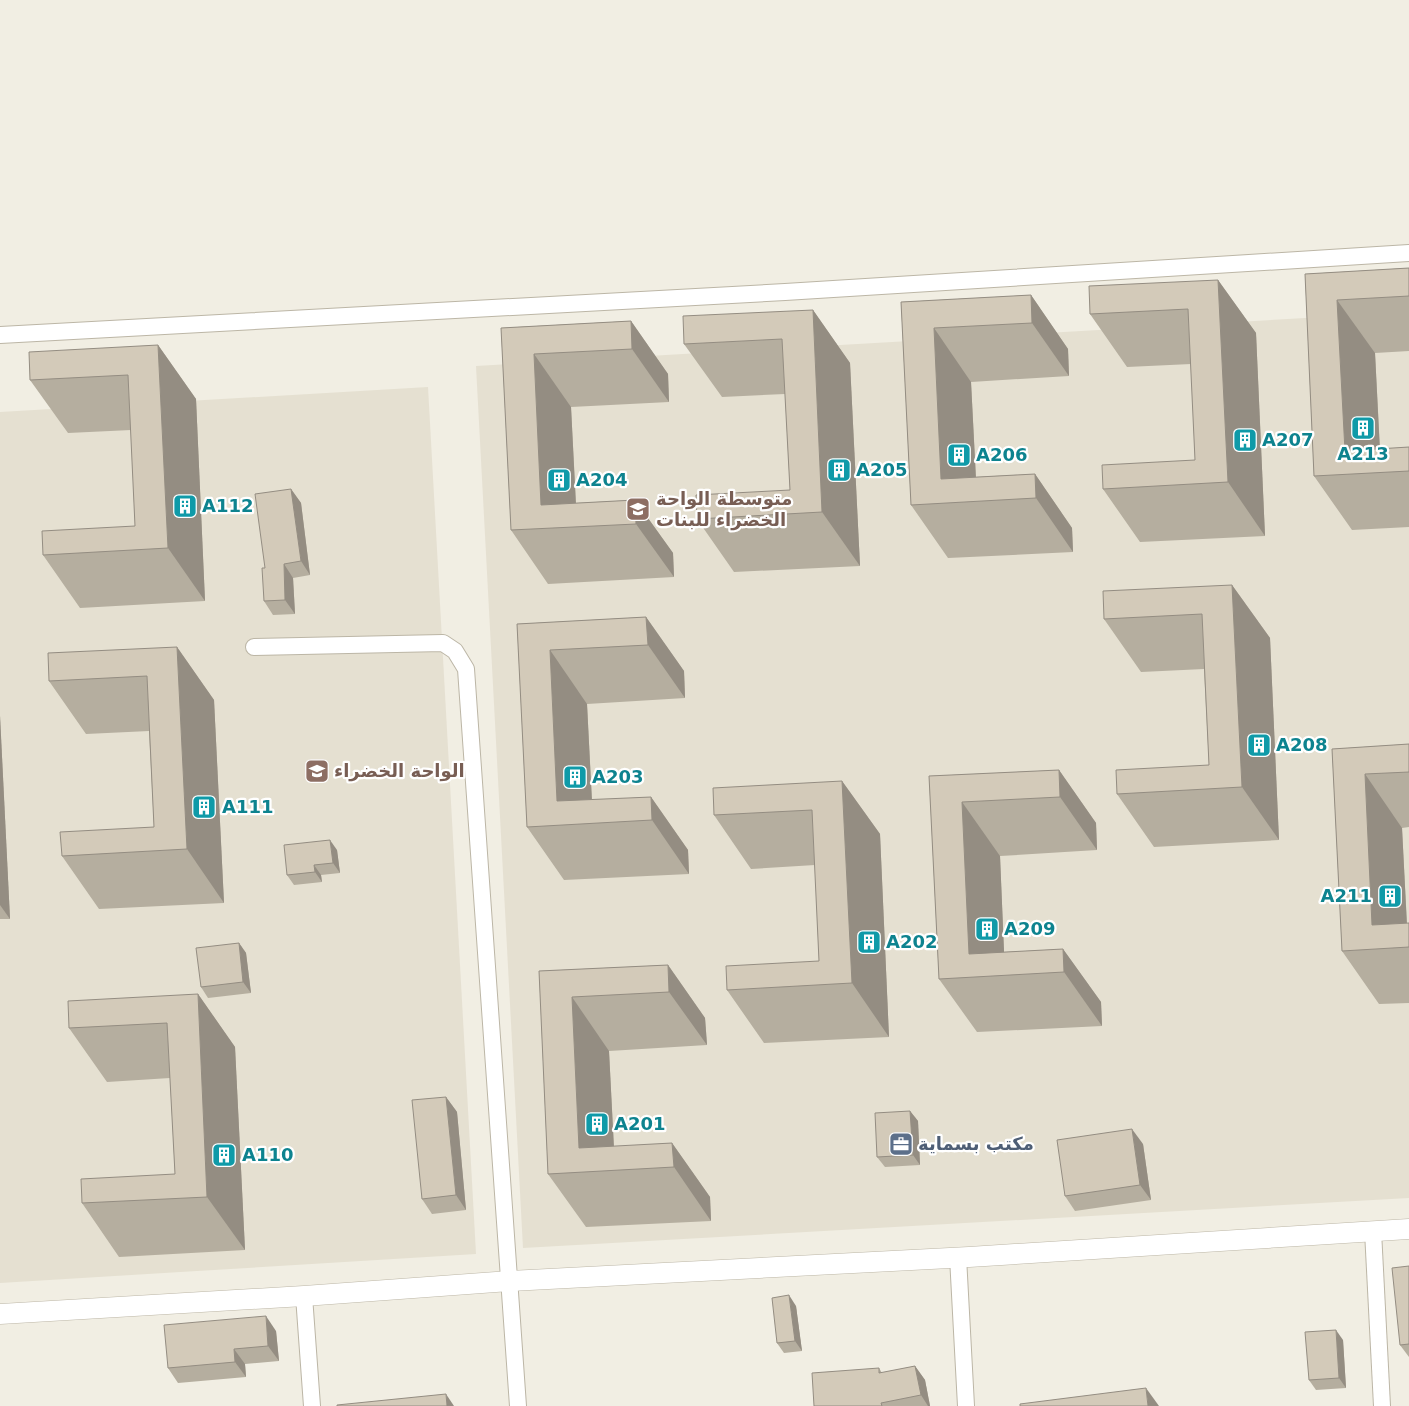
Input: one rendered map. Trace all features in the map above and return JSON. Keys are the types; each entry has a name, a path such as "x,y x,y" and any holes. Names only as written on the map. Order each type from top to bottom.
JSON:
{"street":[{"path":"0,335 785,292 1409,253"},
{"path":"254,647 442,643 455,651 466,668 518,1406"},
{"path":"0,1314 1409,1229"},
{"path":"1373,1231 1382,1406"},
{"path":"958,1257 966,1406"},
{"path":"304,1296 312,1406"}],"shaded area":[{"path":"1409,312 1409,1198 523,1248 476,366"},
{"path":"428,387 476,1254 0,1283 0,412"}],"building":[{"path":"1409,268 1409,296 1337,300 1345,451 1409,447 1409,471 1314,476 1305,274"},
{"path":"1218,280 1228,482 1103,489 1102,465 1195,460 1188,309 1090,314 1089,286"},
{"path":"1031,295 1032,323 934,328 941,479 1035,474 1036,498 911,505 901,302"},
{"path":"813,310 822,512 697,519 696,495 790,490 782,339 684,344 683,316"},
{"path":"631,321 632,349 534,354 541,505 635,500 636,524 511,530 501,328"},
{"path":"158,345 168,548 43,555 42,531 135,526 128,375 30,380 29,352"},
{"path":"291,489 301,561 284,564 285,600 264,601 262,568 265,568 255,494"},
{"path":"1232,585 1242,787 1117,794 1116,770 1209,765 1202,614 1104,619 1103,591"},
{"path":"646,617 648,645 550,650 557,801 651,797 652,820 527,827 517,624"},
{"path":"177,647 187,849 62,856 60,832 154,827 147,676 49,681 48,653"},
{"path":"1409,744 1409,772 1365,774 1372,925 1409,923 1409,947 1342,951 1332,749"},
{"path":"1059,770 1060,797 962,802 969,954 1063,949 1064,972 939,979 929,776"},
{"path":"842,781 852,983 727,990 726,966 819,961 812,810 714,815 713,788"},
{"path":"330,840 333,863 314,865 315,872 287,875 284,845"},
{"path":"239,943 243,982 201,987 196,948"},
{"path":"668,965 669,992 572,997 579,1148 672,1143 674,1167 548,1174 539,971"},
{"path":"198,994 207,1197 82,1203 81,1179 175,1174 167,1023 69,1028 68,1001"},
{"path":"446,1097 456,1195 422,1199 412,1100"},
{"name":"مكتب بسماية","path":"910,1111 913,1155 877,1157 875,1113"},
{"path":"1132,1129 1140,1185 1065,1196 1057,1140"},
{"path":"1409,1266 1409,1344 1400,1345 1392,1268"},
{"path":"789,1295 795,1341 777,1343 772,1298"},
{"path":"266,1316 268,1346 234,1349 235,1362 168,1368 164,1325"},
{"path":"1336,1330 1339,1378 1309,1380 1305,1332"},
{"path":"915,1366 921,1395 881,1403 882,1406 814,1406 812,1373 879,1368 879,1373"},
{"path":"1146,1388 1148,1406 1020,1406 1020,1404"},
{"path":"446,1394 447,1406 337,1406 337,1405"}],"place":[{"name":"A213","path":"1363,428"},
{"name":"A207","path":"1245,440"},
{"name":"A206","path":"959,455"},
{"name":"A205","path":"839,470"},
{"name":"A204","path":"559,480"},
{"name":"A112","path":"185,506"},
{"name":"متوسطة الواحة الخضراء للبنات","path":"638,509"},
{"name":"A208","path":"1259,745"},
{"name":"الواحة الخضراء","path":"317,771"},
{"name":"A203","path":"575,777"},
{"name":"A111","path":"204,807"},
{"name":"A211","path":"1390,896"},
{"name":"A209","path":"987,929"},
{"name":"A202","path":"869,942"},
{"name":"A201","path":"597,1124"},
{"name":"مكتب بسماية","path":"901,1144"},
{"name":"A110","path":"224,1155"}]}
